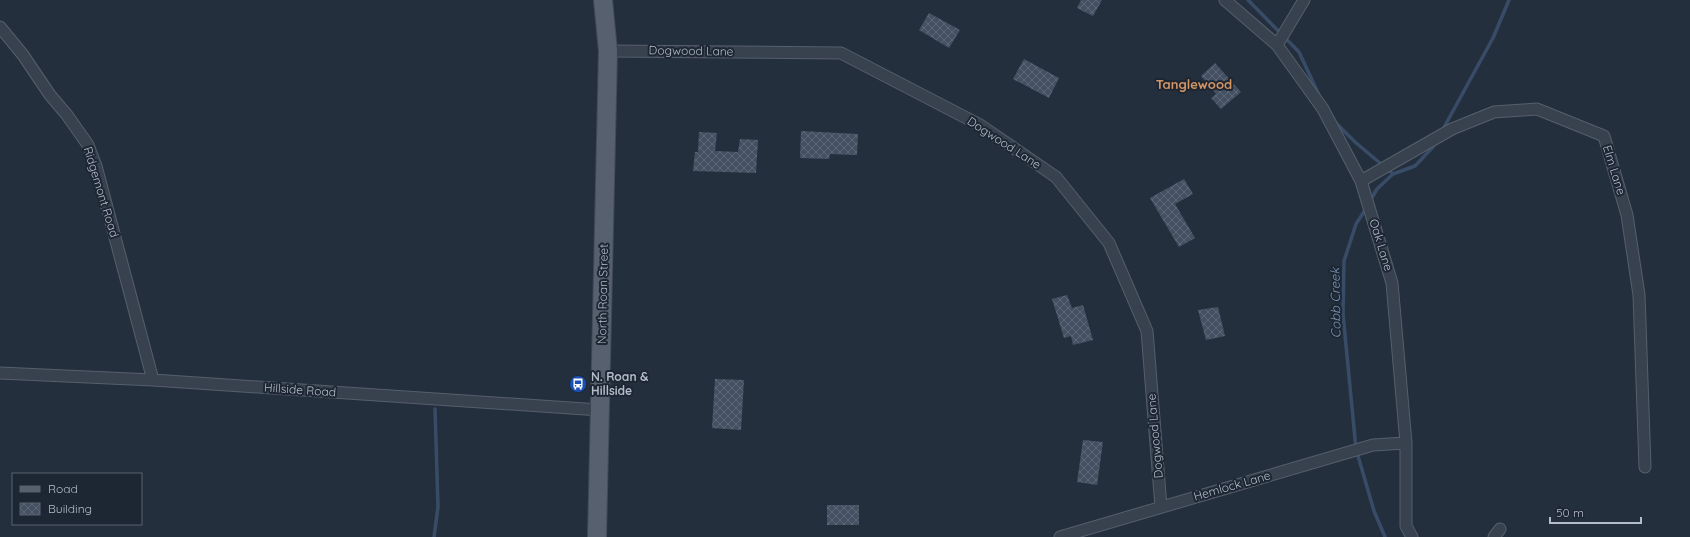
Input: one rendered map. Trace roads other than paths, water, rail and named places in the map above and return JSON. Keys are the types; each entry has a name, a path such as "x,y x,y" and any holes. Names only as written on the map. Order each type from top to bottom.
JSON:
{"main road":[{"name":"North Roan Street","path":"597,537 608,51 603,0"},
{"name":"North Roan Street","path":"608,51 617,0"}],"street":[{"name":"Oak Lane","path":"1224,0 1277,45 1323,109 1361,181 1392,283 1406,443 1406,526 1412,537"},
{"path":"1277,45 1304,0"},
{"name":"Ridgemont Road","path":"0,27 23,55 50,95 67,115 88,145 96,166 153,380"},
{"name":"Dogwood Lane","path":"608,51 841,53 980,125 1056,177 1109,243 1147,331 1161,507"},
{"name":"Elm Lane","path":"1361,181 1452,129 1494,112 1537,109 1604,136 1627,215 1639,295 1645,467"},
{"name":"Hillside Road","path":"0,373 153,380 600,410"},
{"name":"Hemlock Lane","path":"1060,537 1373,445 1406,443"}],"waterway":[{"path":"1248,0 1299,52 1319,95"},
{"name":"Cobb Creek","path":"1442,131 1493,38 1509,0"},
{"path":"1334,121 1355,142 1393,174"},
{"name":"Cobb Creek","path":"1370,201 1377,189 1393,174 1415,166 1433,147 1436,141"},
{"name":"Cobb Creek","path":"1367,207 1356,224 1344,261 1343,314 1356,449 1374,511 1385,537"},
{"path":"434,537 438,507 435,409"}],"place":[{"name":"N. Roan & Hillside","path":"578,384"}],"district":[{"name":"Tanglewood","path":"1194,84"}]}
